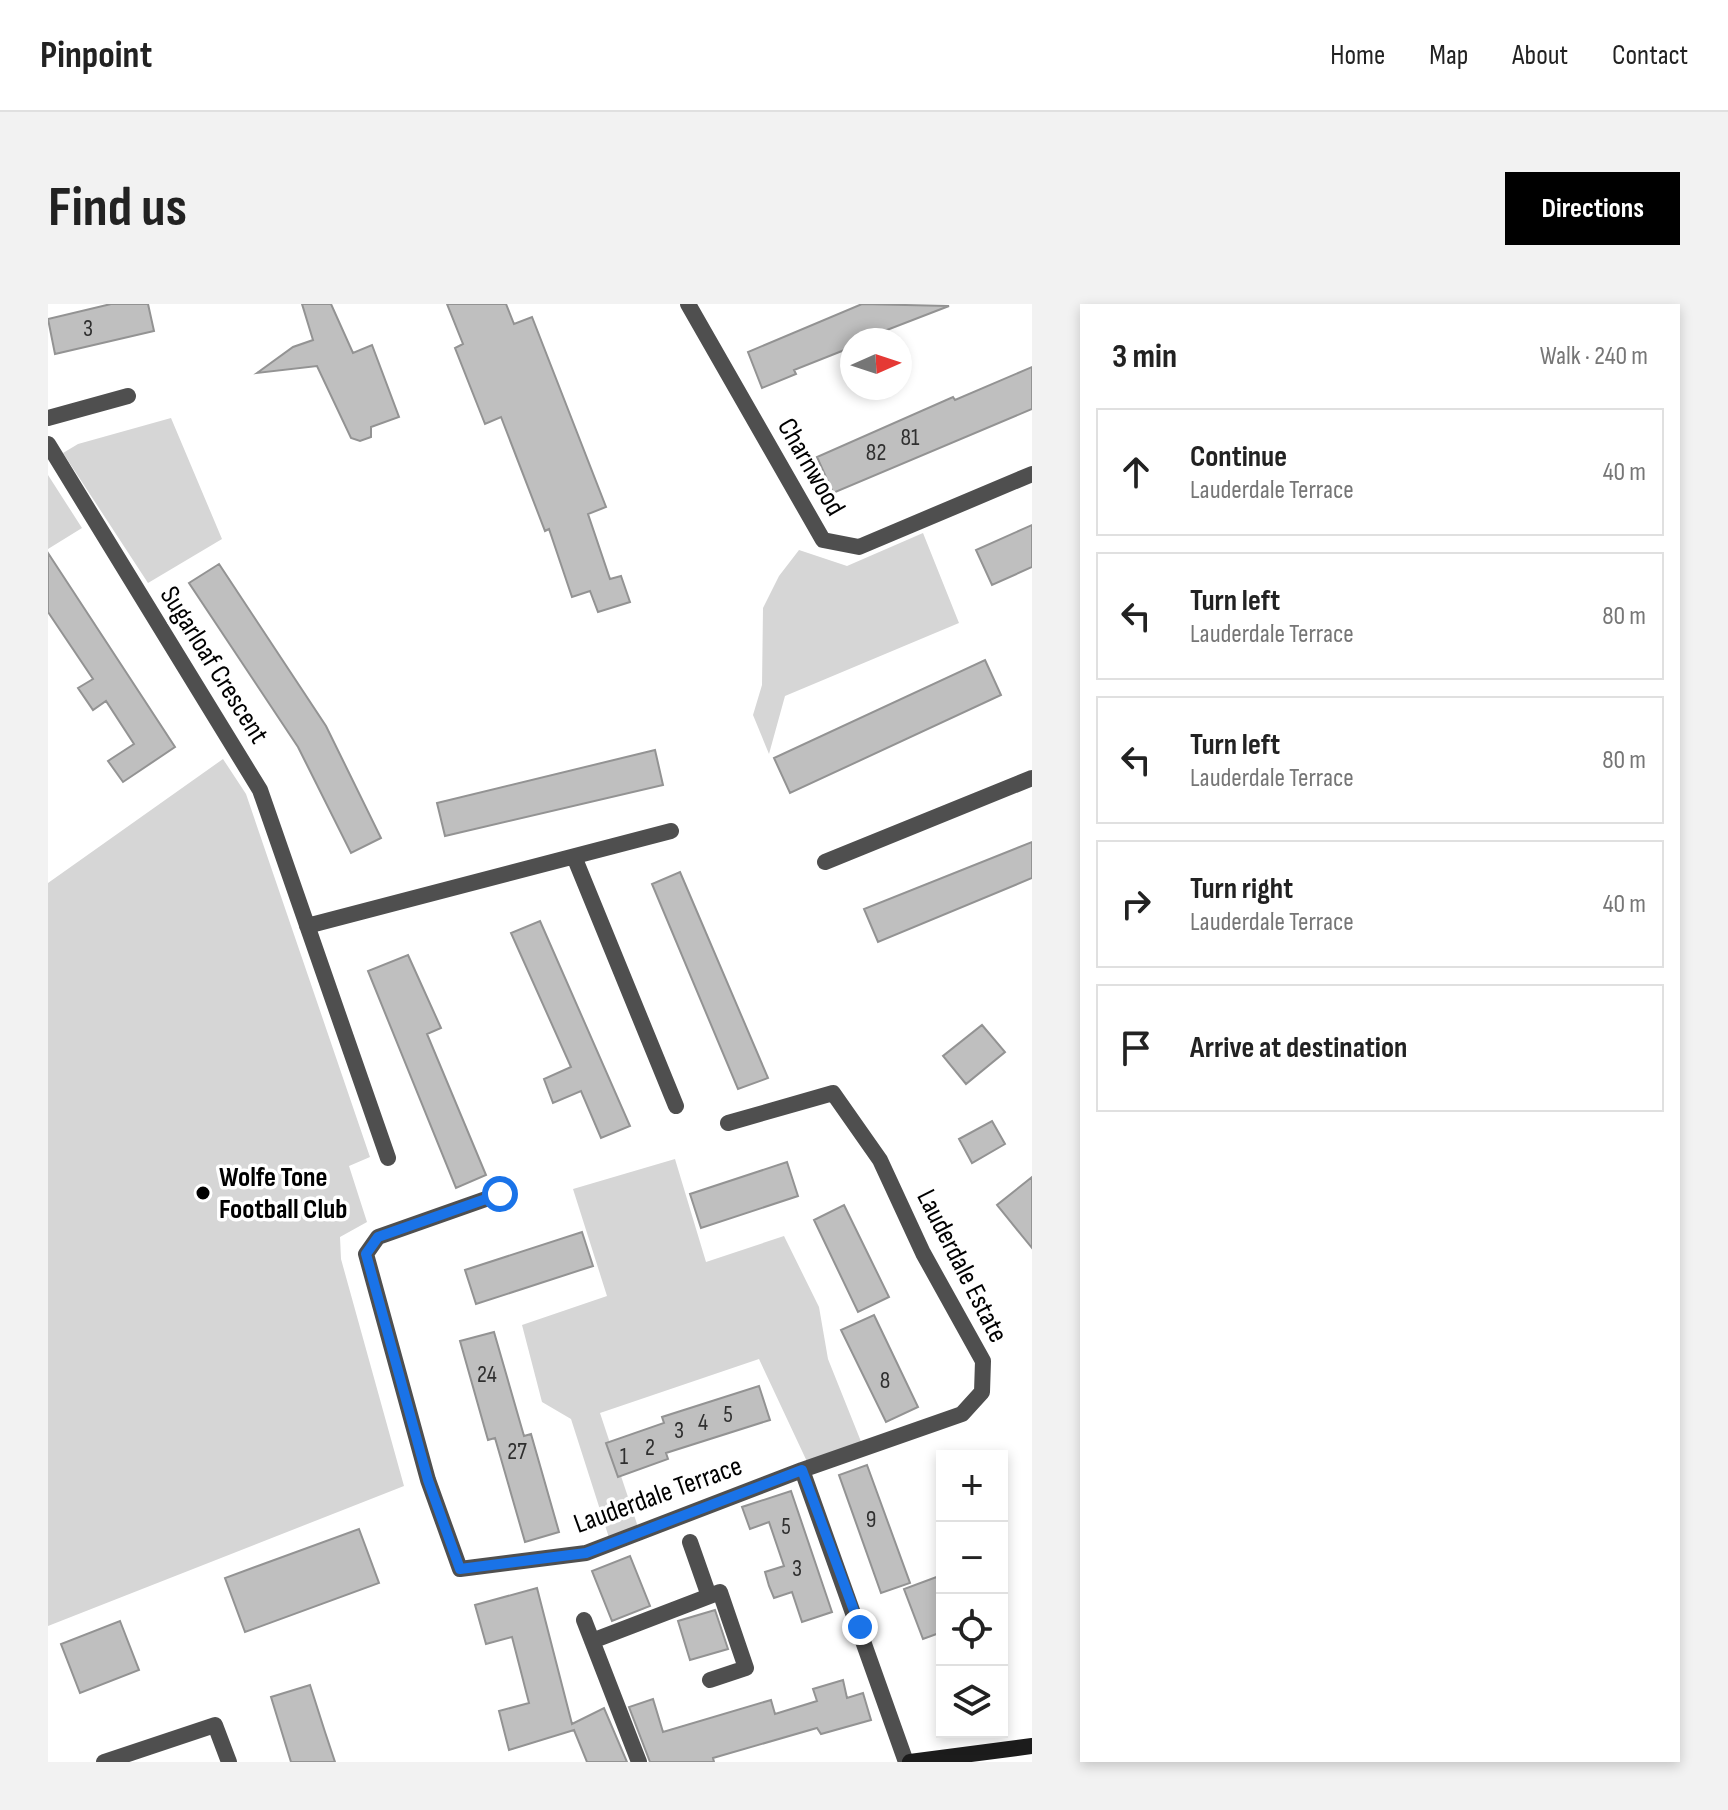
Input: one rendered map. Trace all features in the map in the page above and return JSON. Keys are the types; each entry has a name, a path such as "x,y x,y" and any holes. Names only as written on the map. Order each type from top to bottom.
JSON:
{"main road":[{"path":"908,1762 1032,1746"}],"street":[{"name":"Charnwood","path":"694,306 823,540 859,547 1032,474"},
{"path":"48,418 128,396"},
{"name":"Sugarloaf Crescent","path":"48,444 260,790 388,1158"},
{"path":"825,862 1032,778"},
{"path":"307,926 575,859 671,831"},
{"path":"575,859 676,1106"},
{"name":"Lauderdale Estate","path":"728,1123 833,1093 880,1160 923,1253 983,1361 982,1392 962,1414 802,1470"},
{"name":"Lauderdale Terrace","path":"500,1194 378,1237 366,1254 428,1480 460,1569 586,1553 802,1470"},
{"path":"802,1470 908,1762"},
{"path":"690,1542 709,1596"},
{"path":"592,1641 720,1592 746,1668 710,1680"},
{"path":"584,1620 639,1762"},
{"path":"104,1762 215,1725 229,1762"}],"shaded area":[{"path":"171,418 222,539 148,583 63,453 78,444"},
{"path":"48,475 82,528 48,549"},
{"path":"923,533 959,623 785,696 769,754 753,715 762,685 763,608 779,576 799,550 847,566"},
{"name":"Wolfe Tone Football Club","path":"223,759 246,794 370,1157 349,1166 367,1222 340,1237 341,1259 404,1486 48,1626 48,883"},
{"path":"675,1159 706,1262 784,1236 819,1307 828,1359 864,1449 810,1468 759,1359 600,1413 640,1533 611,1544 571,1419 542,1402 522,1325 607,1296 573,1189"}],"building":[{"path":"111,304 148,304 154,331 55,354 48,319"},
{"path":"302,304 331,304 353,353 372,345 399,417 371,427 371,437 360,441 351,438 317,366 257,373 293,347 313,340"},
{"path":"447,304 506,304 514,324 532,317 606,507 588,514 610,579 621,576 630,602 598,612 590,591 572,597 549,529 545,531 501,417 485,424 455,348 463,344"},
{"path":"862,304 949,306 892,328 840,328 840,352 794,370 796,374 762,388 748,352"},
{"path":"1032,367 1032,409 833,493 817,457 953,397 955,400"},
{"path":"1032,525 1032,567 992,585 976,550"},
{"path":"48,553 175,747 123,782 108,761 134,744 106,701 93,710 78,688 93,679 48,612"},
{"path":"219,564 326,726 381,838 351,853 298,747 189,583"},
{"path":"985,660 1001,695 790,793 774,758"},
{"path":"655,750 663,785 445,836 437,803"},
{"path":"1032,842 1032,878 878,942 864,909"},
{"path":"680,872 768,1078 738,1089 652,884"},
{"path":"540,921 630,1126 601,1138 581,1091 553,1103 544,1079 571,1067 511,933"},
{"path":"408,955 441,1028 427,1034 486,1175 456,1188 368,971"},
{"path":"982,1025 1005,1052 966,1084 943,1056"},
{"path":"992,1121 1005,1144 972,1163 959,1139"},
{"path":"787,1162 798,1196 701,1228 690,1194"},
{"path":"1032,1177 1032,1248 997,1205"},
{"path":"844,1205 889,1297 858,1312 814,1220"},
{"path":"582,1232 593,1266 476,1304 465,1270"},
{"path":"874,1315 918,1407 886,1422 841,1330"},
{"path":"494,1332 524,1436 531,1434 559,1532 525,1542 495,1438 488,1440 460,1341"},
{"path":"759,1386 770,1420 666,1453 668,1459 618,1477 606,1443 664,1423 662,1417"},
{"path":"867,1465 910,1583 881,1593 839,1475"},
{"path":"791,1491 832,1612 802,1622 792,1592 774,1598 769,1586 765,1572 784,1566 769,1522 750,1529 742,1507"},
{"path":"359,1529 379,1583 245,1632 225,1578"},
{"path":"630,1556 650,1606 612,1621 592,1571"},
{"path":"936,1577 936,1634 923,1639 904,1589"},
{"path":"537,1588 572,1724 604,1708 627,1762 587,1762 574,1730 509,1750 499,1711 529,1703 512,1637 486,1644 475,1605"},
{"path":"715,1610 728,1649 690,1660 678,1621"},
{"path":"120,1621 139,1670 80,1693 61,1644"},
{"path":"843,1680 847,1698 863,1693 871,1720 821,1734 817,1728 713,1758 714,1762 650,1762 629,1707 653,1699 663,1732 771,1700 775,1714 817,1701 813,1689"},
{"path":"310,1685 335,1762 291,1762 271,1697"}],"place":[{"name":"Wolfe Tone Football Club","path":"203,1193"}],"route":[{"path":"500,1194 378,1237 366,1254 428,1480 460,1569 586,1553 802,1470 860,1627"}]}
